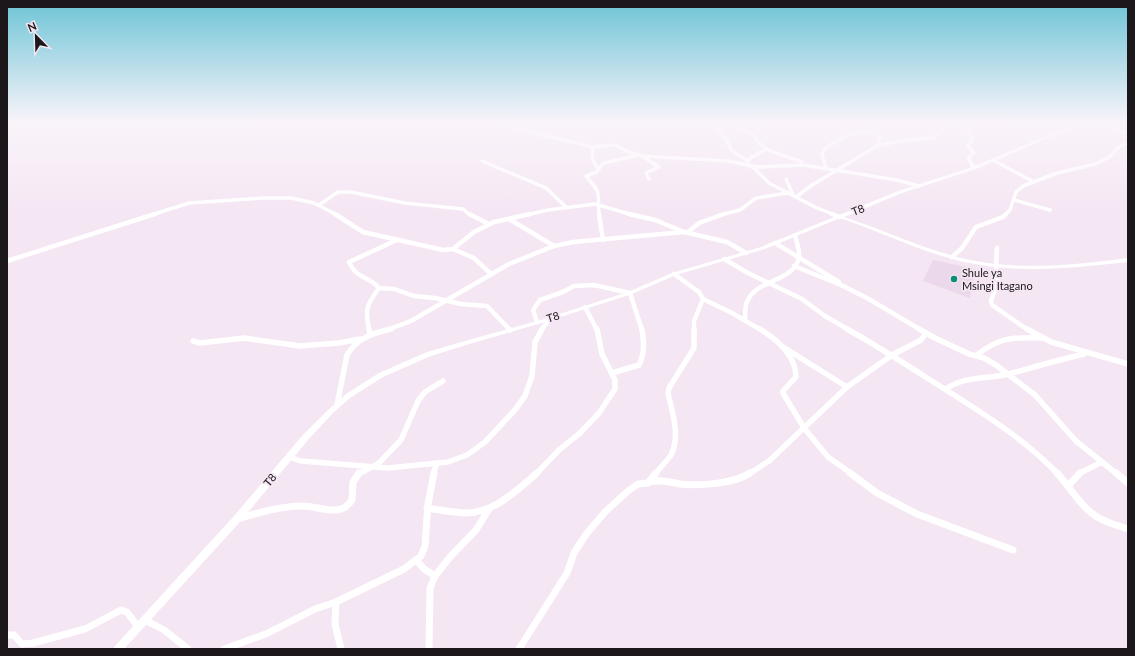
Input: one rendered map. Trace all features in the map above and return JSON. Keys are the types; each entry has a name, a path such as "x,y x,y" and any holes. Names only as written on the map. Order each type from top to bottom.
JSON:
{"street":[{"path":"592,154 593,162 599,170"},
{"path":"636,154 659,167 646,173 649,179"},
{"path":"736,154 755,168 770,183 794,196 840,217 912,244 952,257 996,266 1054,268 1128,260"},
{"path":"750,164 761,154"},
{"path":"774,154 814,166"},
{"path":"822,154 826,168"},
{"path":"794,196 864,154"},
{"path":"972,154 968,158 974,168"},
{"name":"T8","path":"118,649 237,519 289,457 337,405 367,383 409,362 467,342 550,319 630,293 674,274 775,243 900,192 974,168 1008,154"},
{"path":"952,257 966,244 970,234 976,226 1006,214 1010,210 1016,192 1019,189 1056,173 1095,164 1108,158 1112,154"},
{"path":"603,240 598,204 600,197 598,188 586,176 599,170 603,163 632,158 640,155 739,164 796,164 814,166 897,180 919,186"},
{"path":"993,160 1034,182"},
{"path":"482,161 546,188 566,207"},
{"path":"786,179 794,196"},
{"path":"319,205 338,192 351,192 405,203 463,209 471,216 489,224"},
{"path":"337,405 347,355 351,348 361,339 370,334 404,324 517,260 554,246 573,242 686,232 699,223 720,214 740,210 756,198 788,193"},
{"path":"7,261 194,202 284,198 301,200 319,205 363,232 397,240 414,242 437,249 453,249 462,252 480,261 492,274"},
{"path":"1014,200 1050,210"},
{"path":"453,249 474,232 489,224 566,207 598,204 612,210 655,220 686,232 727,242 746,253"},
{"path":"506,220 514,221 554,246"},
{"path":"745,321 744,311 748,300 760,285 786,275 797,264 799,257 796,235"},
{"path":"397,240 349,262 351,268 360,277 374,283 379,288 394,289 414,296 487,306 510,330"},
{"path":"775,243 836,279 841,285"},
{"path":"998,248 996,266 998,281 991,304 1042,338 1067,348 1128,364"},
{"path":"724,259 766,282 802,299 825,316 892,355 1010,431 1054,471 1081,503 1094,515 1128,529"},
{"path":"794,266 841,285 867,298 926,333 966,353 977,355 989,361 1035,396 1076,441 1128,483"},
{"path":"674,274 699,292 703,299 716,304 745,321 847,387"},
{"path":"537,322 533,310 538,302 544,298 567,291 574,286 589,285 630,293 640,318 644,344 643,358 639,366 612,373"},
{"path":"370,334 366,311 371,299 379,288"},
{"path":"648,482 666,461 673,448 676,431 668,393 669,388 694,348 694,321 703,299"},
{"path":"427,508 466,513 488,509 497,505 536,474 550,458 594,419 615,389 615,380 602,354 596,328 584,307"},
{"path":"289,457 315,462 388,468 457,460 477,450 484,445 520,406 527,392 532,376 536,342 542,327 550,319"},
{"path":"519,649 567,573 574,552 587,533 606,511 628,491 638,484 655,480 682,484 710,484 743,478 769,461 847,387 892,355 921,340 926,333"},
{"path":"193,341 200,343 244,338 300,346 339,343 361,339"},
{"path":"977,355 988,346 1007,338 1042,338"},
{"path":"783,347 796,372 796,377 783,391 783,393 804,428 834,462 892,502 917,514 1012,550"},
{"path":"946,389 953,384 978,378 1008,374 1068,357 1091,354"},
{"path":"237,519 262,512 301,506 310,506 332,511 344,508 351,503 354,498 353,481 356,476 364,470 375,467 402,438 414,408 420,398 426,391 443,381"},
{"path":"1068,486 1077,475 1102,462"},
{"path":"224,649 266,634 315,609 336,602 404,570 417,561 424,552 427,508 432,477 437,463"},
{"path":"429,649 430,588 435,576 451,555 478,528 485,518 488,509"},
{"path":"417,561 424,569 435,576"},
{"path":"336,602 335,624 341,649"},
{"path":"7,635 14,636 22,644 33,643 85,629 120,610 127,612 138,627"},
{"path":"145,620 164,630 188,649"}],"shaded area":[{"path":"933,260 975,269 970,298 923,281"}],"place":[{"name":"Shule ya Msingi Itagano","path":"954,279"}]}
